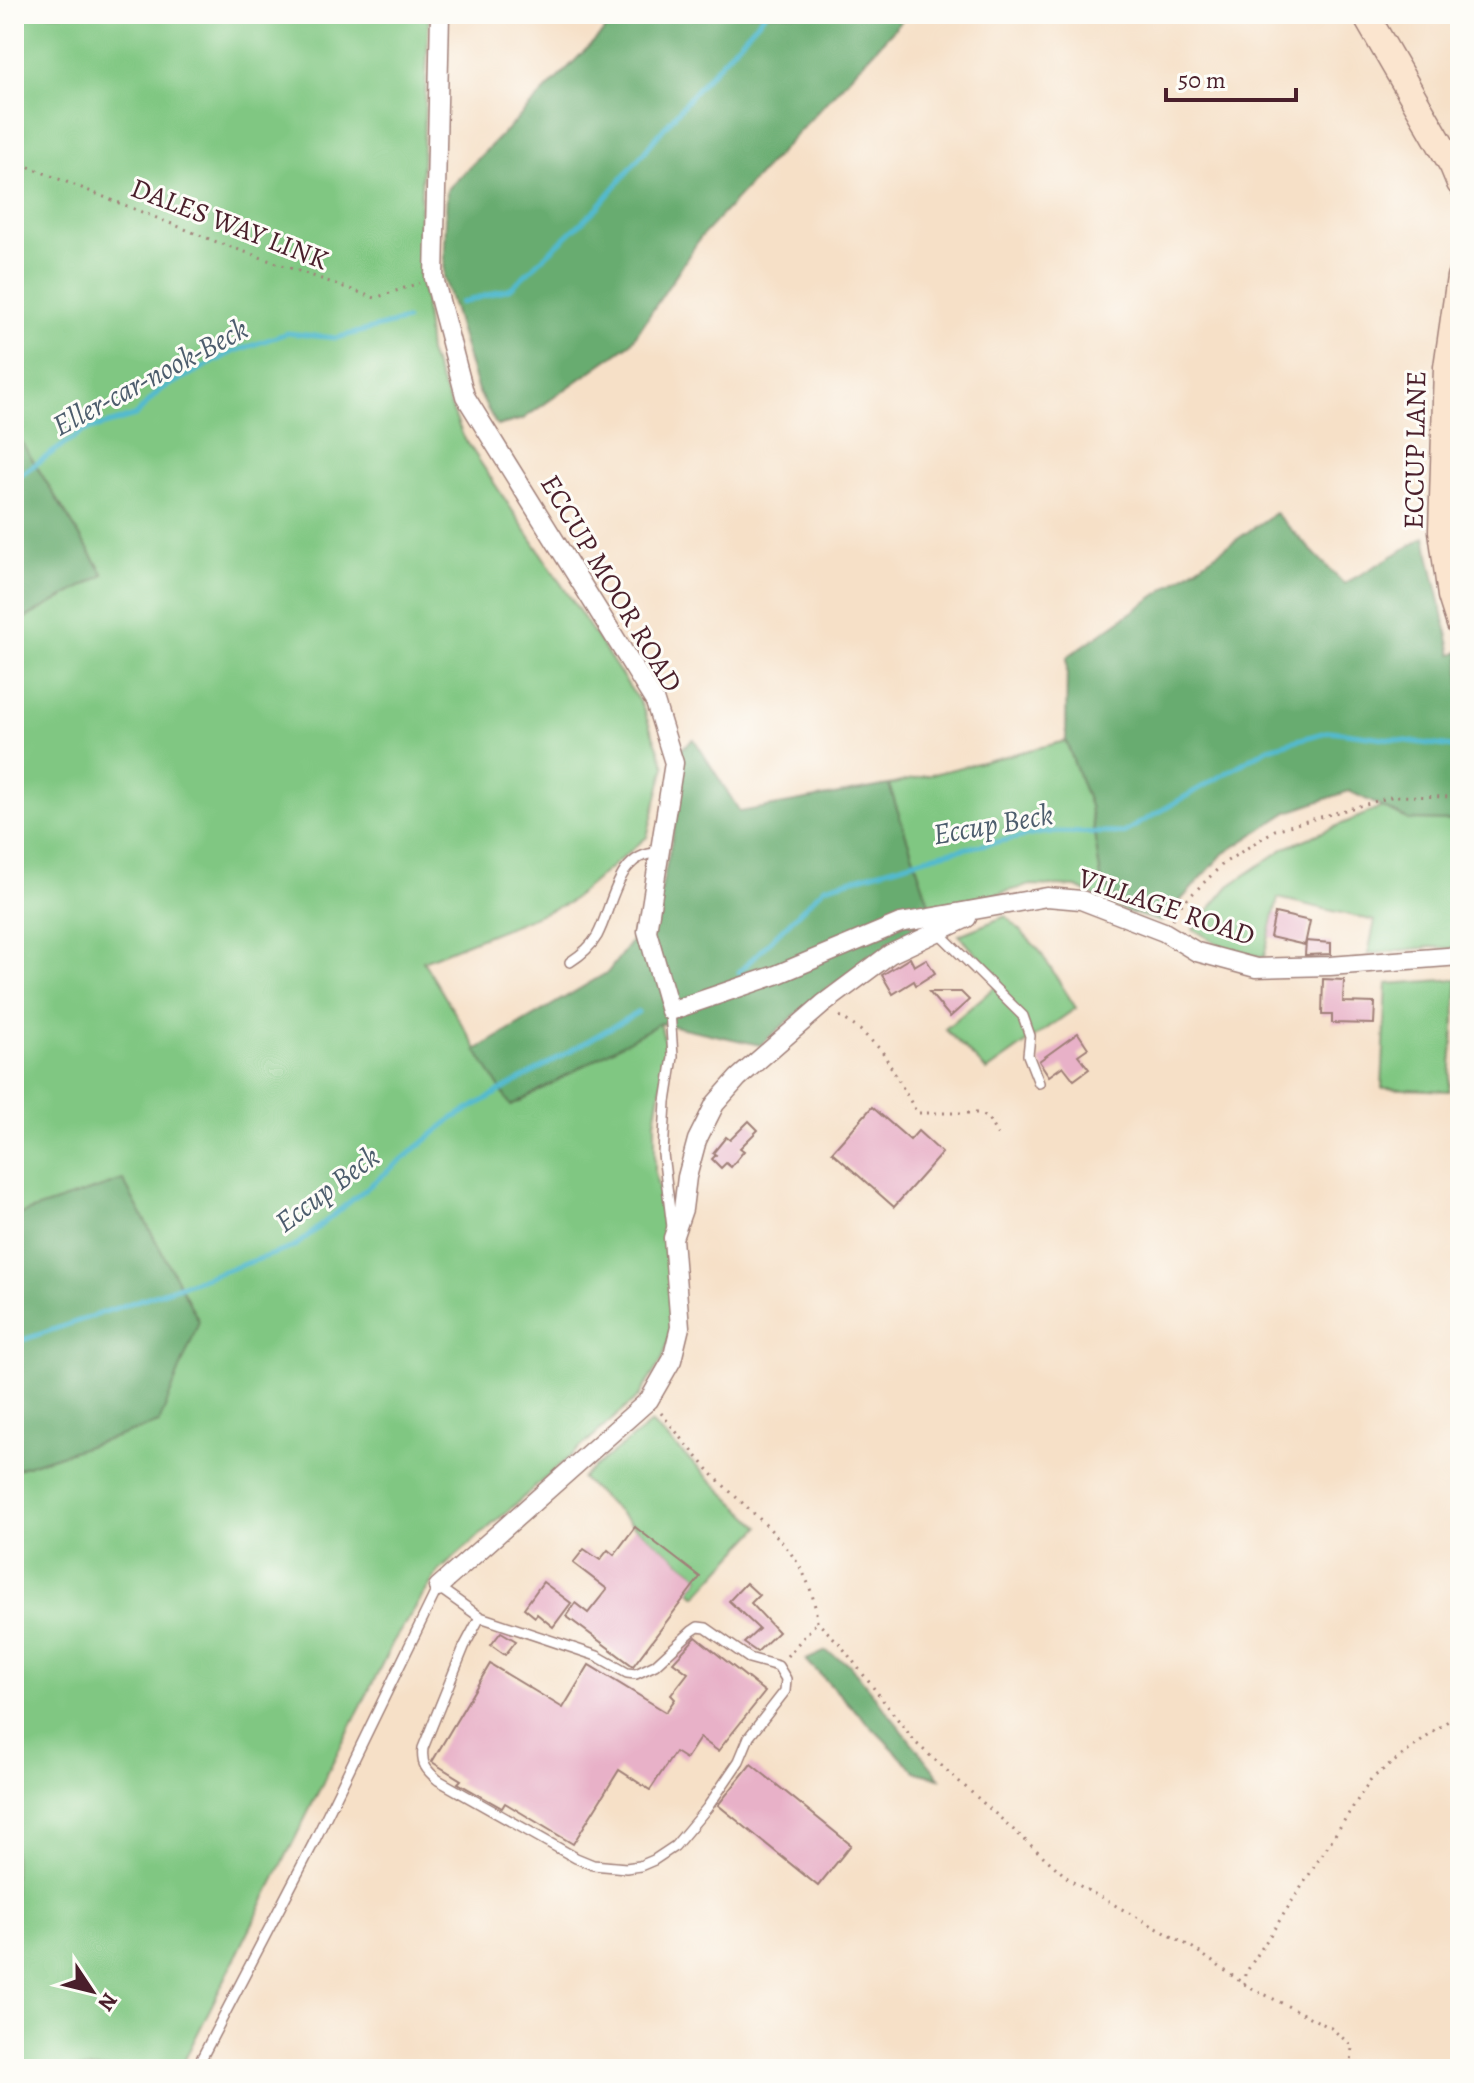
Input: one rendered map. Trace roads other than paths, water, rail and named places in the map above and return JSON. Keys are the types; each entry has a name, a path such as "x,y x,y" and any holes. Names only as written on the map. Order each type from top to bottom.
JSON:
{"street":[{"name":"ECCUP MOOR ROAD","path":"440,14 434,278 465,396 655,702 674,763 647,931 670,1011"},
{"path":"1365,14 1460,183"},
{"name":"ECCUP LANE","path":"1460,277 1447,367 1442,531 1451,596 1460,624"},
{"name":"VILLAGE ROAD","path":"1000,903 1047,897 1081,900 1164,932 1197,952 1256,968 1460,956"},
{"path":"670,1011 776,975 900,923 1000,903"},
{"path":"438,1587 649,1400 672,1360 680,1327 673,1238 683,1209 687,1177 697,1140 715,1104 738,1078 823,1004 890,954 1000,903"}],"lane":[{"path":"570,962 595,939 614,890 632,861 645,854 659,853"},
{"path":"937,931 1023,1016 1030,1036 1030,1063 1039,1083"},
{"name":"ECCUP MOOR ROAD","path":"670,1011 673,1057 663,1154 673,1238"},
{"path":"196,2069 313,1844 438,1587 480,1617 597,1656 627,1673 636,1674 655,1665 698,1627 706,1628 749,1658 778,1666 786,1679 785,1691 749,1737 728,1779 686,1835 654,1860 640,1866 593,1865 553,1846 457,1791 427,1771 422,1761 423,1748 464,1647 480,1617"}],"waterway":[{"name":"Eller-car-nook-Beck","path":"461,303 511,288 598,207 696,90 765,14"},
{"name":"Eller-car-nook-Beck","path":"14,479 84,431 135,416 160,390 233,352 287,333 336,338 406,320"},
{"name":"Eccup Beck","path":"739,972 825,887 943,853 1046,832 1123,833 1269,748 1330,731 1460,748"},
{"name":"Eccup Beck","path":"14,1343 294,1247 452,1119 638,1012"}]}
